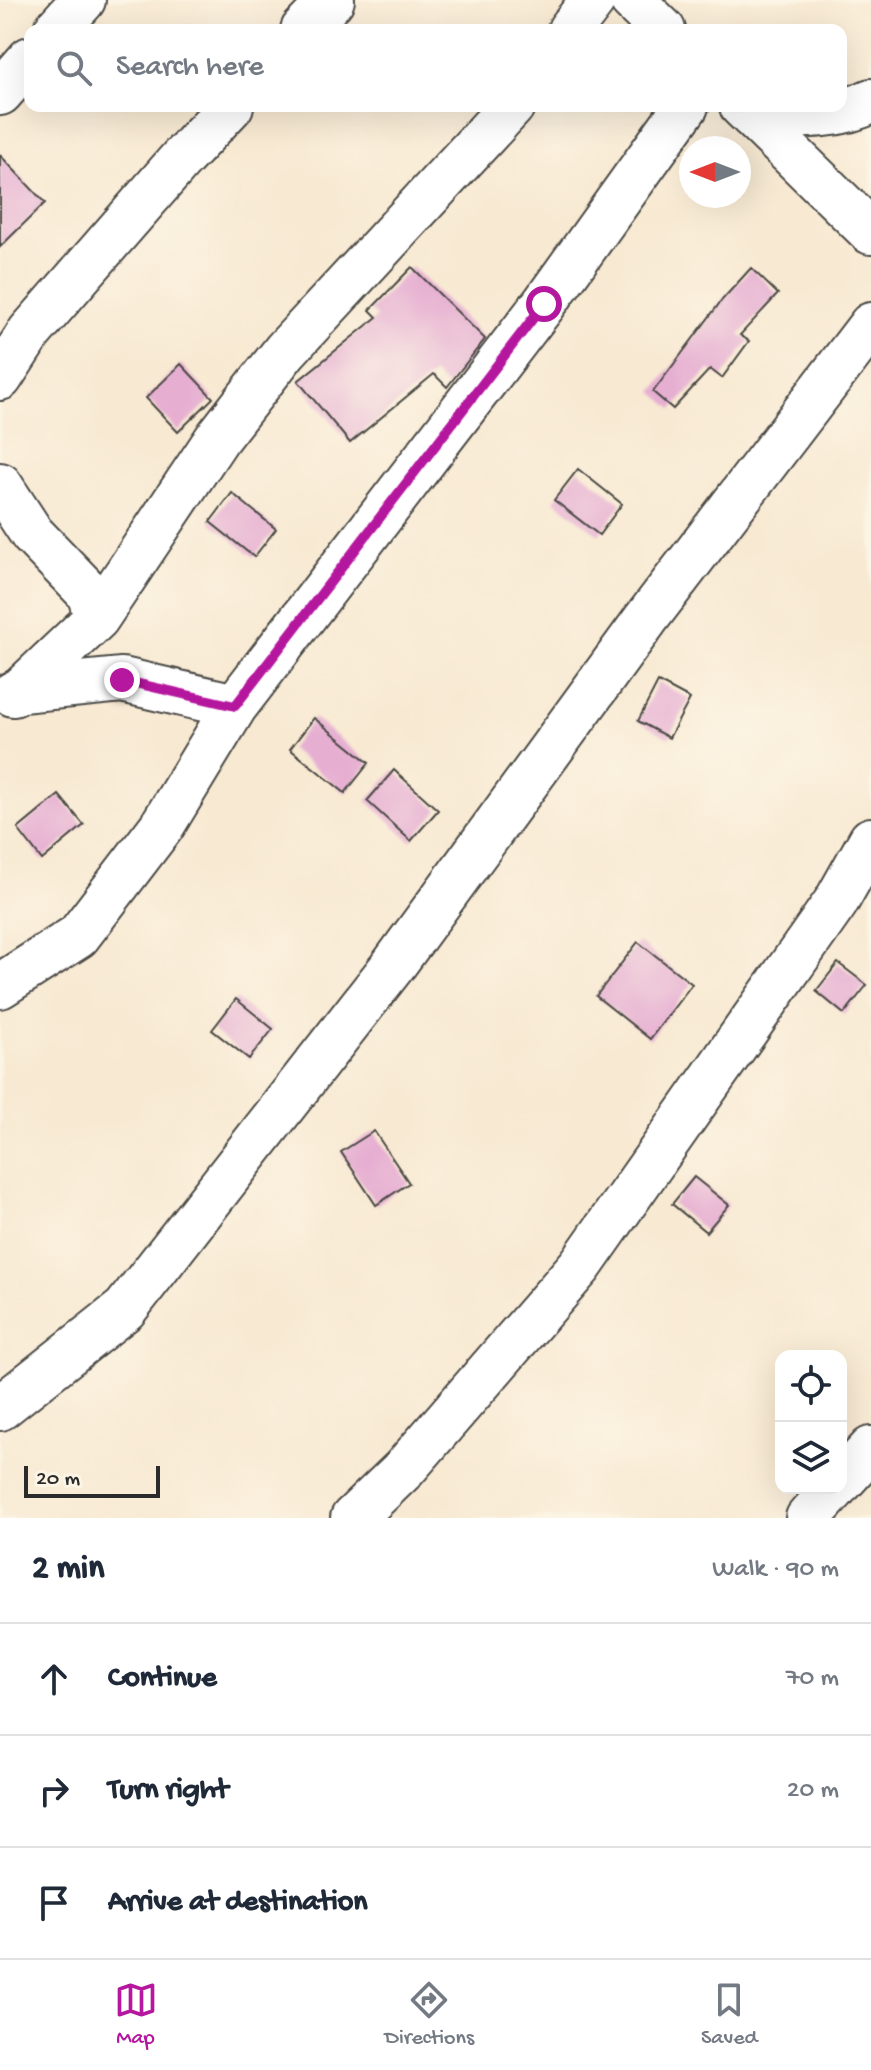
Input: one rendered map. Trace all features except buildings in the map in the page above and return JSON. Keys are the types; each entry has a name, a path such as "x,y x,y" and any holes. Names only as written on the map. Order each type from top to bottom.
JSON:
{"street":[{"path":"61,24 83,0"},
{"path":"309,24 332,0"},
{"path":"575,24 593,0"},
{"path":"632,0 657,24"},
{"path":"0,93 24,66"},
{"path":"847,110 871,101"},
{"path":"0,378 30,332 225,112"},
{"path":"11,695 97,618 218,437 285,351 506,112"},
{"path":"0,986 78,936 162,826 235,706 544,304 682,112"},
{"path":"748,112 871,232"},
{"path":"790,112 837,112"},
{"path":"0,1408 125,1309 395,963 646,619 871,325"},
{"path":"0,485 32,534 89,593 97,618"},
{"path":"11,695 122,680 235,706"},
{"path":"353,1518 404,1469 580,1266 836,902 871,840"},
{"path":"847,1475 871,1449"},
{"path":"808,1518 830,1494"}],"route":[{"path":"122,680 235,706 544,304"}]}
